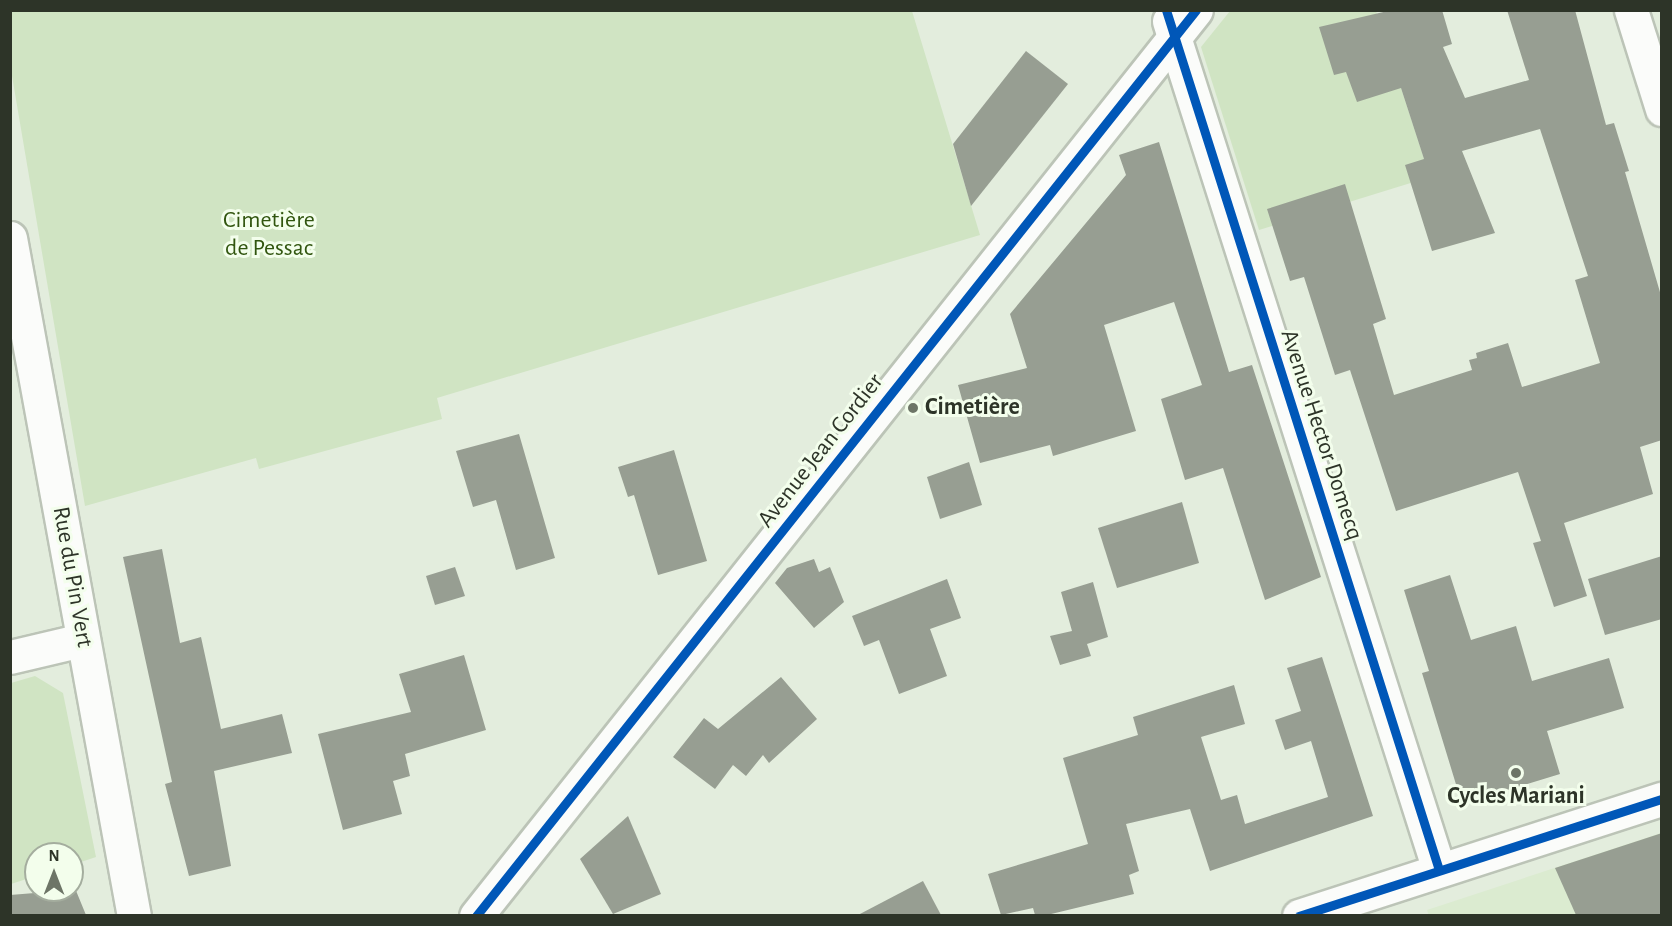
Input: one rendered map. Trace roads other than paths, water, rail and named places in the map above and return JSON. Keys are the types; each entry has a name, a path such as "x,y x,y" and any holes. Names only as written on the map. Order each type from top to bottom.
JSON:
{"street":[{"name":"Avenue Jean Cordier","path":"476,915 1170,24 1196,10"},
{"path":"1631,10 1662,109"},
{"name":"Avenue Hector Domecq","path":"1170,24 1438,870"},
{"name":"Rue du Pin Vert","path":"10,238 134,915"},
{"path":"10,657 82,640"},
{"path":"1299,915 1662,799"}],"place":[{"name":"Cimetière","path":"913,408"},
{"name":"Cycles Mariani","path":"1516,773"}],"park label":[{"name":"Cimetière de Pessac","path":"269,235"}]}
